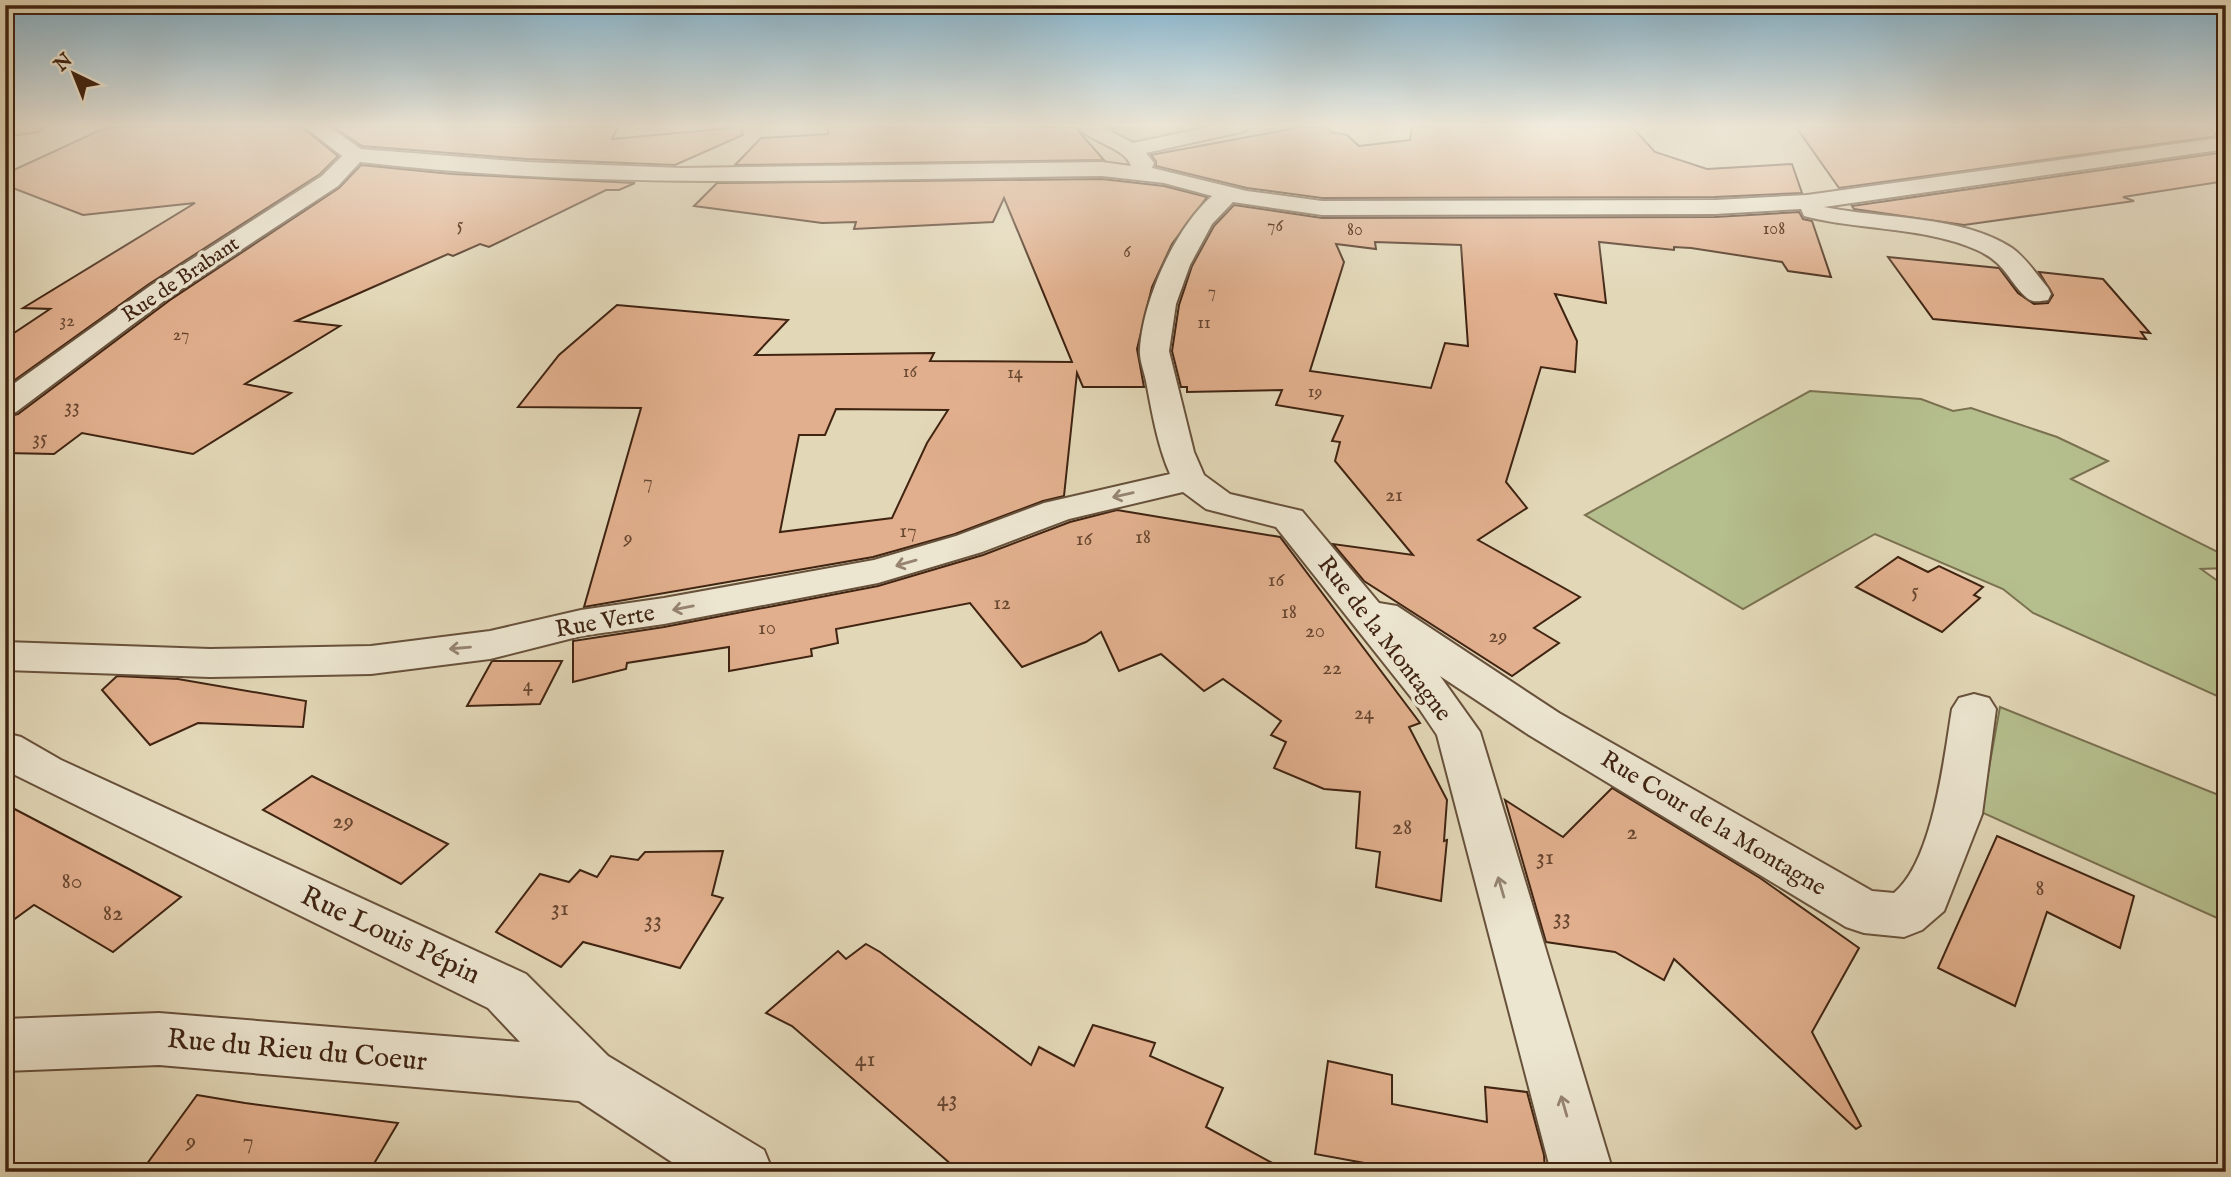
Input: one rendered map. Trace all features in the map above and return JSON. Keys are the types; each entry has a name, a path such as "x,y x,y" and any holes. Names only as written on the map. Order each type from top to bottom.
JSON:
{"street":[{"name":"Rue de Brabant","path":"5,405 159,292 329,182"},
{"path":"1188,182 1275,203 1350,209 1715,208 1793,204 1959,182"},
{"path":"1189,480 1177,452 1154,351 1162,304 1177,265 1201,222 1217,203 1230,193"},
{"path":"1793,204 1835,217 1947,234 1978,242 2004,254 2038,294"},
{"name":"Rue de la Montagne","path":"1189,480 1218,502 1289,519 1429,691 1458,732 1582,1172"},
{"name":"Rue Verte","path":"5,656 210,663 371,660 489,645 581,623 664,611 878,571 969,544 1057,511 1189,480"},
{"name":"Rue Cour de la Montagne","path":"1345,587 1465,673 1544,724 1864,912 1904,915 1926,896 1958,814 1974,709"},
{"name":"Rue Louis Pépin","path":"5,749 45,772 507,991 588,1075 742,1172"},
{"name":"Rue du Rieu du Coeur","path":"5,1045 159,1039 588,1075"}],"green space":[{"path":"1810,391 1921,399 1953,411 1971,408 2057,437 2108,461 2071,479 2226,556 2226,568 2201,569 2226,587 2226,700 2033,613 2003,589 1875,534 1743,609 1585,515"},
{"path":"2000,707 2226,798 2226,922 1981,812"}],"building":[{"path":"5,182 308,182 149,284 5,387 5,339 50,309 23,308 195,203 83,215 5,185"},
{"path":"345,182 635,183 619,190 606,190 489,247 480,244 453,256 448,254 296,321 340,326 245,384 291,393 193,454 82,433 54,454 5,453 5,417 18,414 170,300"},
{"path":"1128,182 1164,186 1207,197 1172,244 1152,287 1137,349 1144,387 1083,387 1077,373 1064,496 1043,501 955,534 873,557 584,607 641,408 518,407 559,355 617,305 788,320 755,355 934,353 930,361 1072,362 1004,198 993,222 854,229 856,222 822,223 694,206 717,183","holes":["836,409 948,410 927,443 892,518 780,532 799,435 825,435"]},
{"path":"1222,182 1798,182 1802,193 1715,197 1322,198"},
{"path":"1835,182 1883,182 1839,188"},
{"path":"2019,182 2220,182 2123,197 2134,201 1964,225 1854,209 1852,206"},
{"path":"1234,205 1322,218 1715,217 1799,212 1803,219 1812,221 1831,277 1788,271 1782,262 1691,248 1674,247 1674,250 1599,242 1606,303 1555,294 1577,341 1575,372 1541,367 1506,482 1527,508 1478,540 1580,597 1534,628 1559,643 1512,676 1364,581 1333,544 1413,555 1335,461 1340,442 1332,441 1343,416 1276,405 1282,390 1187,392 1187,387 1181,387 1172,351 1179,305 1192,266 1214,226","holes":["1375,242 1461,245 1468,346 1445,343 1431,388 1310,371 1344,262 1336,244 1376,249"]},
{"path":"1888,257 1999,268 2018,293 2034,304 2048,303 2053,295 2039,272 2103,279 2150,333 2141,332 2146,339 1933,319"},
{"path":"1117,510 1280,537 1420,723 1409,727 1447,800 1444,841 1447,840 1441,901 1376,887 1380,852 1356,848 1360,792 1324,789 1274,768 1286,742 1271,735 1281,721 1223,679 1204,691 1161,654 1119,671 1101,632 1086,642 1022,667 970,603 836,629 838,643 811,649 812,656 729,671 729,647 627,663 626,669 573,682 573,641 664,627 878,586 983,555 1070,522"},
{"path":"1898,557 1928,572 1939,566 1983,587 1974,595 1980,598 1942,632 1856,587"},
{"path":"492,661 562,661 540,704 467,706"},
{"path":"117,676 178,679 306,701 303,727 198,723 150,745 102,690"},
{"path":"312,776 448,844 401,884 263,810"},
{"path":"1612,788 1760,878 1859,948 1812,1032 1861,1126 1856,1129 1674,959 1664,980 1615,952 1546,942 1505,800 1563,837"},
{"path":"5,804 181,897 113,952 34,905 5,926"},
{"path":"1997,836 2134,896 2120,948 2047,912 2015,1006 1938,968"},
{"path":"723,851 712,895 723,898 680,968 583,942 561,967 496,932 540,874 569,882 580,870 597,877 611,856 638,860 645,852"},
{"path":"866,944 1031,1065 1039,1047 1074,1066 1093,1025 1155,1043 1150,1056 1223,1088 1206,1127 1289,1172 960,1172 792,1026 766,1013 838,951 846,959"},
{"path":"1328,1061 1392,1075 1392,1104 1487,1122 1485,1087 1527,1092 1544,1155 1545,1172 1414,1172 1315,1154"},
{"path":"197,1095 398,1123 369,1172 141,1172"}]}
